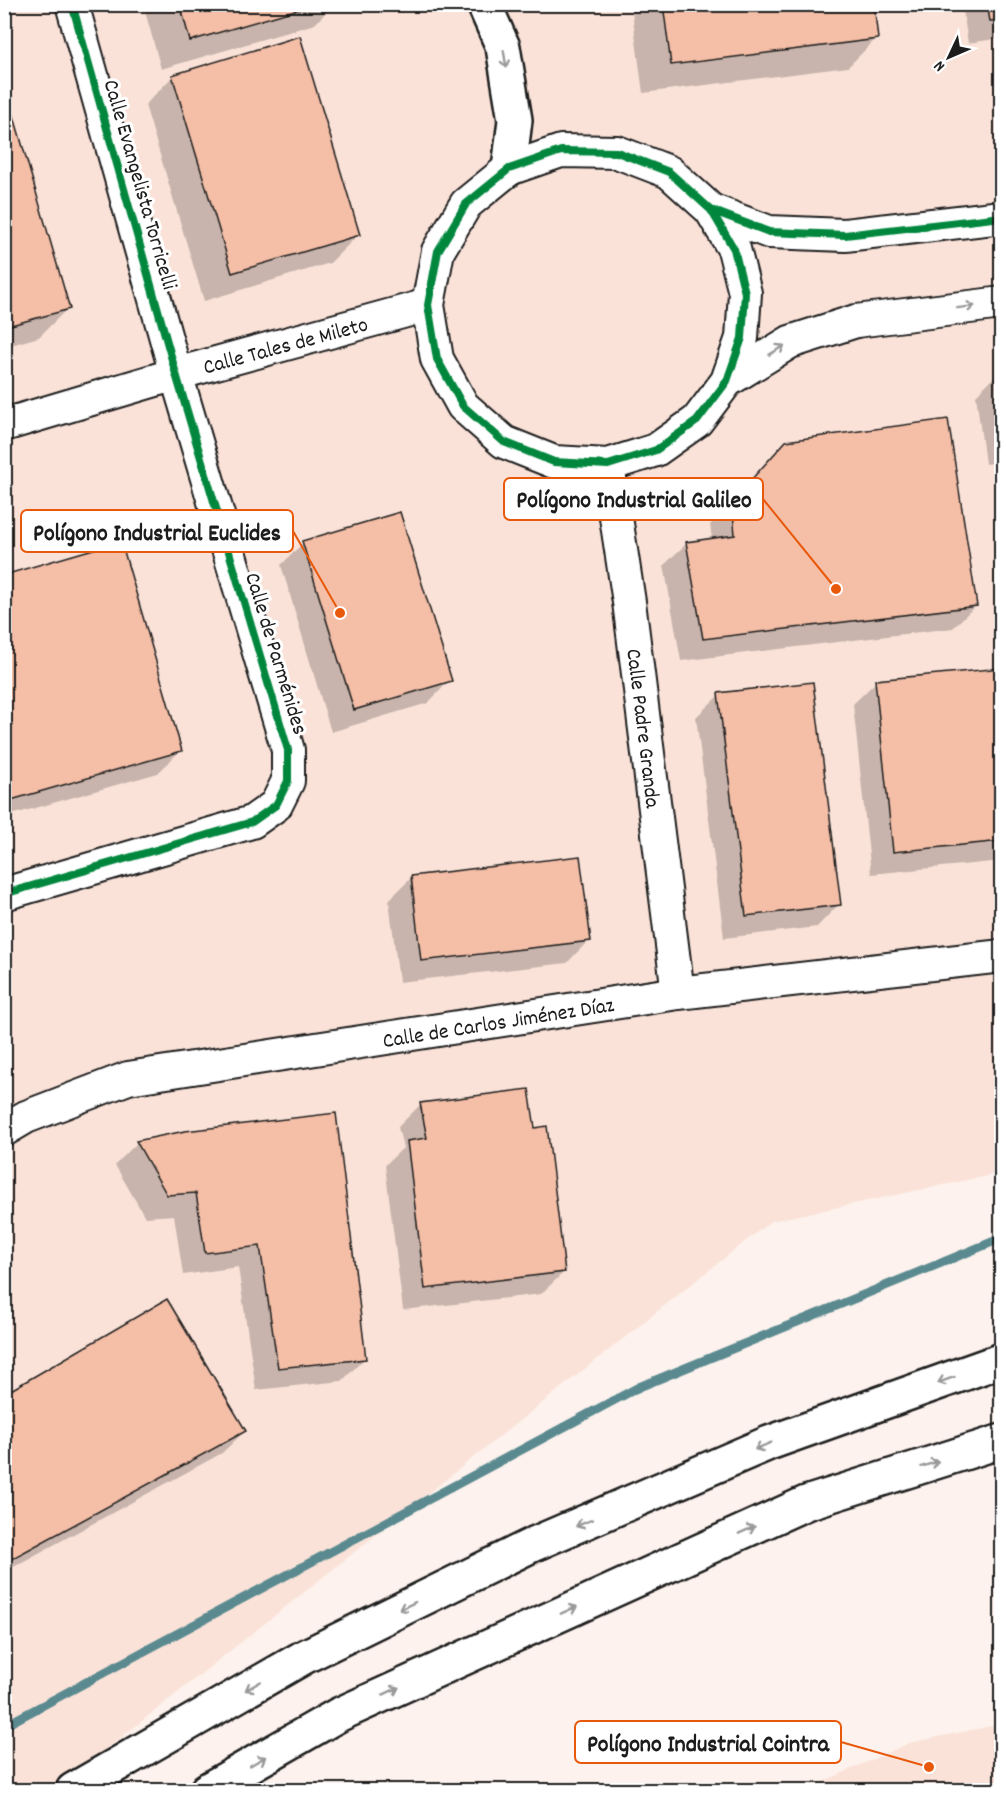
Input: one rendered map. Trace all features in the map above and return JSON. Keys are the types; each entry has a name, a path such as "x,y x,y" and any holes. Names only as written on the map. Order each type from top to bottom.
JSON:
{"highway":[{"path":"484,4 503,48 515,120 509,169"},
{"path":"73,1791 304,1657 534,1544 769,1443 1002,1360"},
{"path":"207,1791 338,1715 806,1503 1002,1441"}],"street":[{"name":"Calle Evangelista Torricelli","path":"72,4 176,374"},
{"path":"561,151 617,152 669,172 711,210 734,249 745,293 742,338 727,381 697,421 656,450 608,465 554,462 504,442 463,406 437,359 428,305 438,251 466,204 509,169 561,151"},
{"path":"711,210 769,232 845,236 1002,217"},
{"path":"727,381 790,342 856,321 1002,303"},
{"name":"Calle Tales de Mileto","path":"4,425 176,374 428,305"},
{"name":"Calle de Parménides","path":"4,894 252,822 276,805 288,781 288,750 176,374"},
{"name":"Calle Padre Granda","path":"608,465 629,602 678,993"},
{"name":"Calle de Carlos Jiménez Díaz","path":"4,1130 26,1117 128,1078 678,993 1002,956"}],"shaded area":[{"path":"5,5 1001,5 1001,1173 771,1221 55,1790 5,1790"},
{"path":"1001,1724 1001,1790 805,1790 909,1743"}],"building":[{"path":"180,4 316,4 190,41"},
{"path":"663,4 874,4 878,39 671,65"},
{"path":"987,4 1002,4 1002,20 990,21"},
{"path":"300,36 360,235 232,273 172,75"},
{"path":"4,82 70,309 4,327"},
{"path":"948,419 977,606 703,639 686,542 735,535 732,501 786,441"},
{"path":"400,512 452,681 354,710 302,541"},
{"path":"121,541 182,751 4,802 4,575"},
{"path":"1002,668 1002,841 893,852 875,680"},
{"path":"813,682 841,905 746,916 718,693"},
{"path":"580,856 591,941 421,961 411,876"},
{"path":"529,1089 535,1128 547,1126 565,1272 425,1289 407,1141 427,1138 420,1103"},
{"path":"336,1113 366,1359 278,1368 260,1246 205,1253 196,1193 167,1195 136,1141 185,1131"},
{"path":"167,1299 246,1431 4,1563 4,1394"}],"waterway":[{"path":"4,1726 639,1387 1002,1238"}],"cycle path":[{"path":"4,894 252,822 276,805 288,781 288,750 176,374 72,4"},
{"path":"711,210 734,249 745,293 742,338 727,381 697,421 656,450 608,465 554,462 504,442 463,406 437,359 428,305 438,251 466,204 509,169 561,151 617,152 669,172 711,210 769,232 845,235 1002,217"}],"place":[{"name":"Polígono Industrial Galileo","path":"836,589"},
{"name":"Polígono Industrial Euclides","path":"340,613"},
{"name":"Polígono Industrial Cointra","path":"929,1767"}]}
